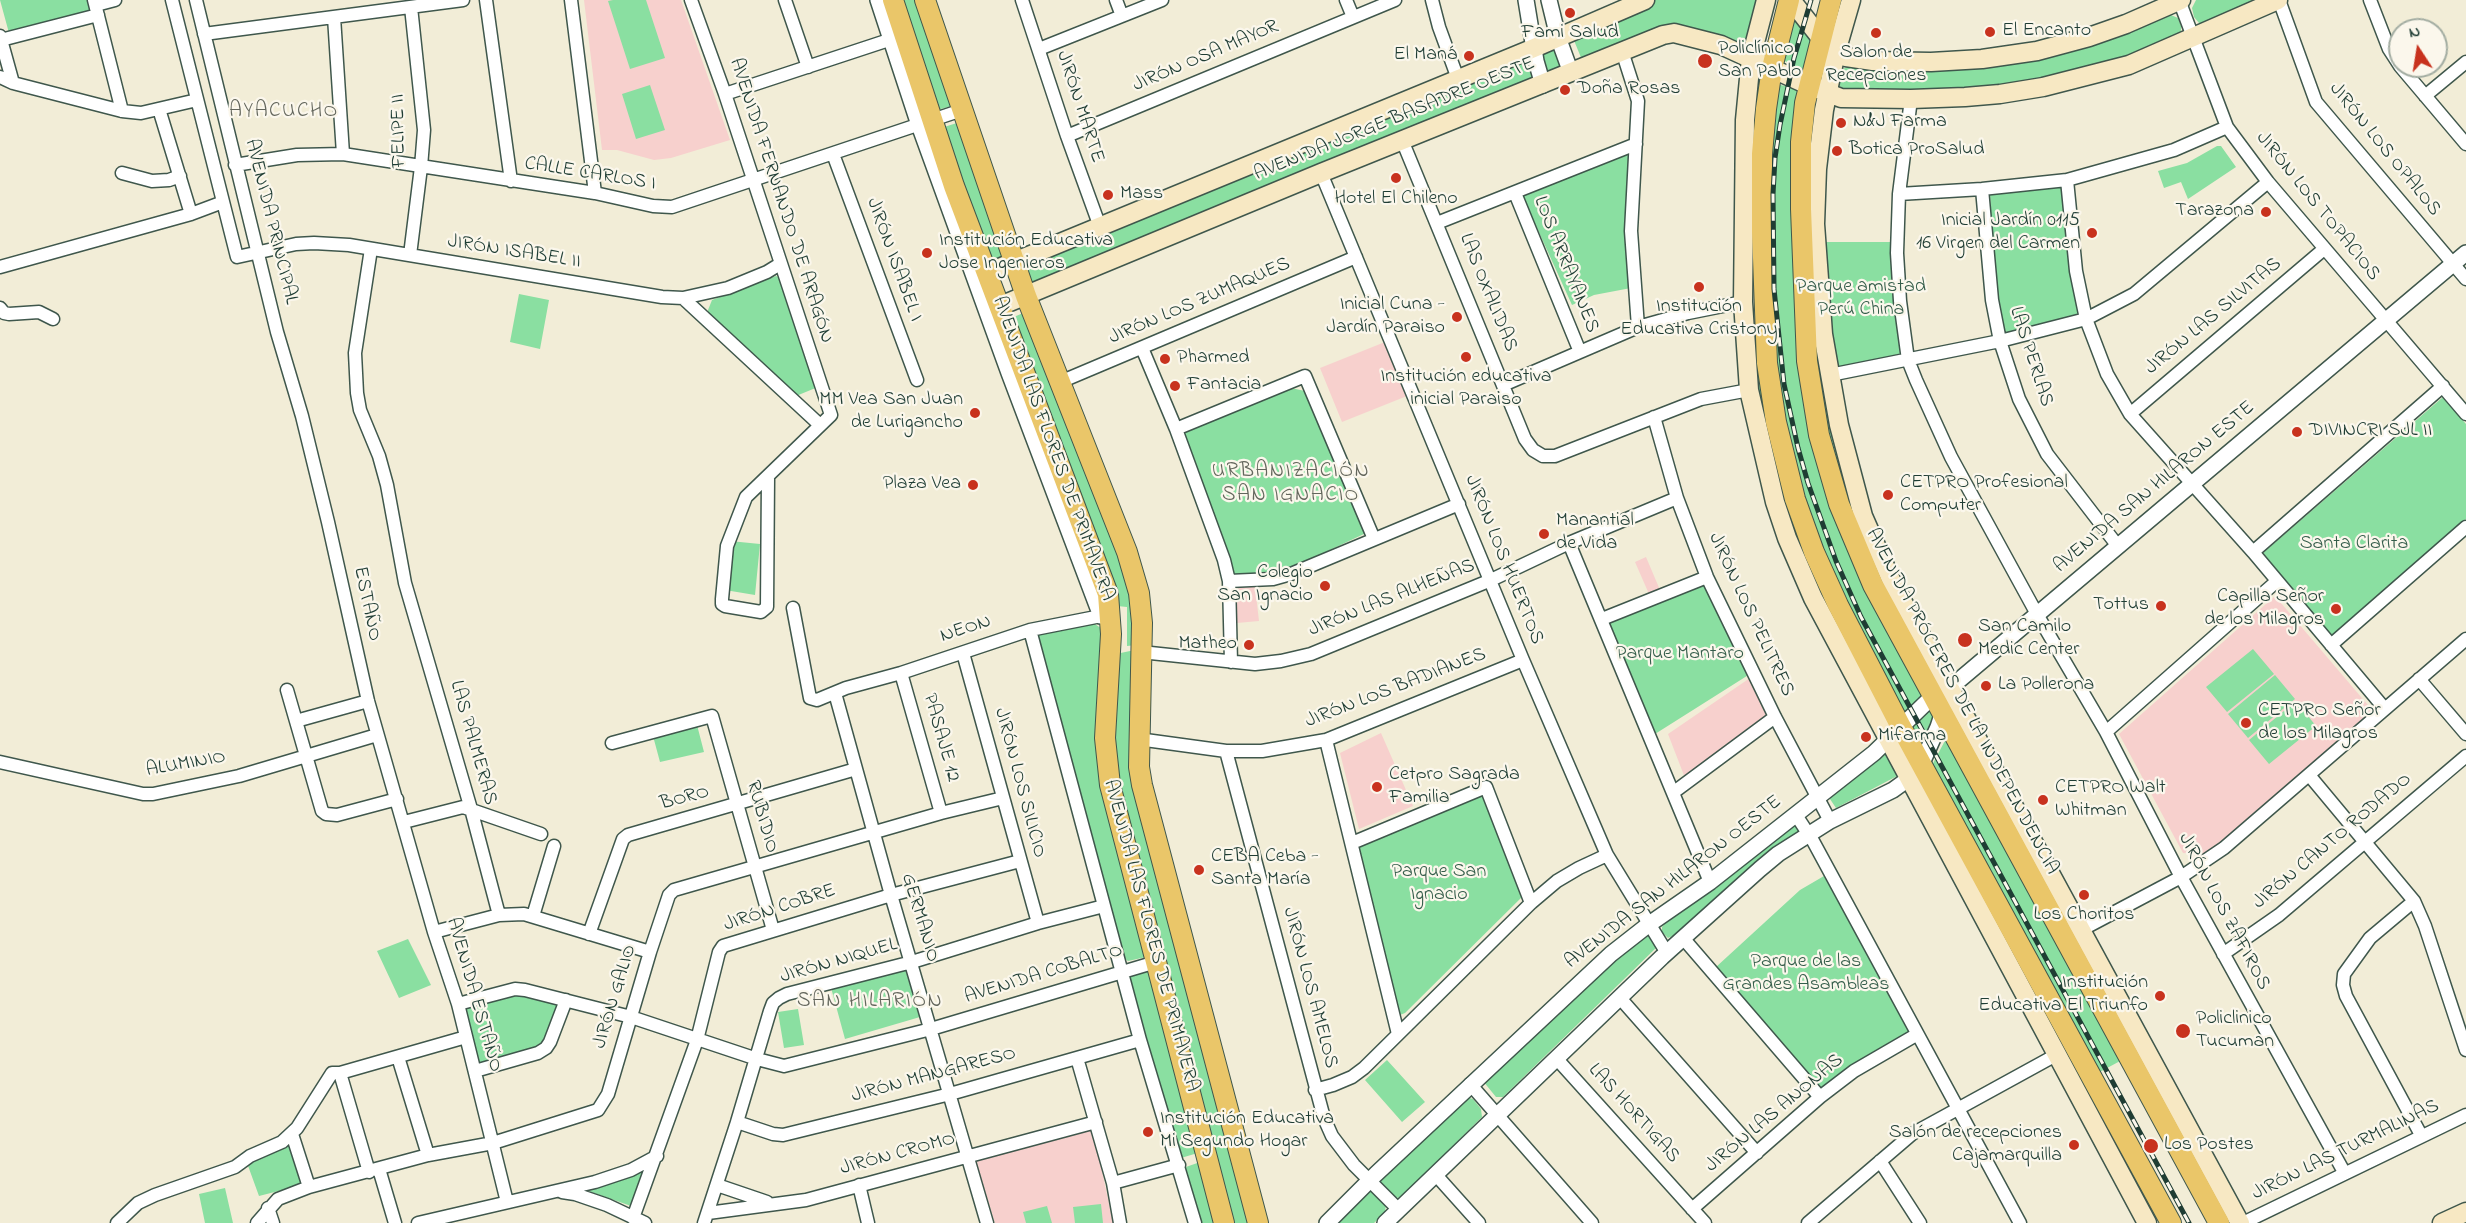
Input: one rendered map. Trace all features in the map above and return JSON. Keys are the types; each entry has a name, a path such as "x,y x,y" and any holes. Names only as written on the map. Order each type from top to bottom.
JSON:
{"main road":[{"name":"AVENIDA LAS FLORES DE PRIMAVERA","path":"893,0 898,37 926,122 1000,306 1108,594 1106,616 1107,765 1120,828 1224,1223"},
{"name":"AVENIDA LAS FLORES DE PRIMAVERA","path":"925,0 1026,296 1128,552 1140,600 1142,652 1138,739 1142,785 1258,1223"},
{"name":"AVENIDA JORGE BASADRE OESTE","path":"987,273 1645,0"},
{"path":"1766,0 1751,58 1745,120 1743,302 1749,390 1773,494 1800,570 1909,781 2147,1223"},
{"path":"1790,0 1820,37 1836,52 1852,59 1874,62 1932,62 2037,51 2090,37 2180,0"},
{"path":"1790,0 1772,68 1762,154 1762,231 1767,363 1776,422 1795,499 1814,552 1838,605 1900,725 2171,1223"},
{"name":"AVENIDA PRÓCERES DE LA INDEPENDENCIA","path":"1831,0 1808,86 1801,142 1802,253 1808,361 1820,435 1839,504 1873,585 2081,930 2242,1223"},
{"name":"AVENIDA PRÓCERES DE LA INDEPENDENCIA","path":"1851,0 1827,94 1817,169 1815,224 1821,315 1830,375 1839,425 1863,516 1942,699 2219,1223"},
{"name":"AVENIDA JORGE BASADRE OESTE","path":"1000,306 1402,140 1543,85 1652,38 1674,33 1721,45 1827,94 1850,99 1989,95 2043,87 2129,65 2278,0"},
{"path":"1008,373 1013,345"},
{"path":"2442,1223 2466,1212"}],"street":[{"path":"13,83 1,38 115,0"},
{"name":"AVENIDA PRINCIPAL","path":"172,0 237,257"},
{"name":"AVENIDA PRINCIPAL","path":"196,0 277,332 302,416"},
{"path":"204,34 334,16 362,6 411,7 463,0"},
{"path":"486,0 511,181"},
{"path":"571,0 595,193"},
{"name":"AVENIDA FERNANDO DE ARAGÓN","path":"691,0 725,94 831,415 820,424"},
{"path":"785,0 808,67"},
{"path":"725,94 898,37 878,0"},
{"name":"JIRÓN MARTE","path":"1022,0 1100,227"},
{"path":"1116,0 1122,16"},
{"path":"1039,49 1162,0"},
{"path":"1346,0 1353,17"},
{"name":"JIRÓN OSA MAYOR","path":"1067,136 1395,0"},
{"path":"1432,0 1458,79"},
{"path":"1526,0 1543,85"},
{"path":"1549,0 1558,38 1571,73"},
{"name":"JIRÓN LOS TOPACIOS","path":"2180,0 2227,127 2268,182 2466,414"},
{"name":"JIRÓN LOS OPALOS","path":"2278,0 2316,102 2466,279"},
{"path":"2370,0 2388,46"},
{"path":"96,7 122,111"},
{"name":"FELIPE II","path":"410,255 422,167 424,130 411,7"},
{"path":"334,16 343,154"},
{"path":"1622,51 1638,101 1631,231 1638,327"},
{"path":"2425,96 2466,63"},
{"path":"0,77 13,83 122,111 141,113 197,100"},
{"path":"2410,78 2466,144"},
{"name":"JIRÓN LOS ZAFIROS","path":"1911,99 1899,194 1898,269 1908,360 1951,457 2038,616 2106,732 2181,877 2344,1173"},
{"path":"159,109 191,214"},
{"name":"CALLE CARLOS I","path":"235,165 297,155 343,154 595,193 653,206 672,207 962,110"},
{"path":"926,122 1008,373 1106,616"},
{"path":"1899,194 1982,189 2067,180 2174,150 2227,127"},
{"name":"LAS OXALIDAS","path":"1402,140 1525,439 1533,450 1543,456 1555,456 1654,417"},
{"path":"1437,223 1636,144"},
{"name":"JIRÓN ISABEL I","path":"834,154 917,380"},
{"path":"122,173 152,181 169,180 180,176"},
{"name":"JIRÓN LOS HUERTOS","path":"1321,173 1523,660 1607,855 1667,953"},
{"path":"2067,180 2076,271 2086,320 2107,375 2130,414 2253,552 2385,709"},
{"path":"1830,375 2000,341 2086,320 2113,308 2134,294 2268,182"},
{"name":"LAS PERLAS","path":"1982,189 1992,300 2000,341 2019,399 2047,454 2117,545"},
{"name":"LOS ARRAYANES","path":"1515,193 1580,352"},
{"path":"0,267 191,214 223,202"},
{"name":"JIRÓN ISABEL II","path":"237,257 314,243 371,249 662,297 683,298 728,288 780,264"},
{"name":"LAS PALMERAS","path":"371,249 356,354 360,410 379,456 387,485 405,583 471,809 499,915"},
{"name":"JIRÓN LAS SILVITAS","path":"2130,414 2324,249"},
{"name":"AVENIDA SAN HILARON ESTE","path":"1942,699 2117,545 2466,253"},
{"name":"JIRÓN LOS ZUMAQUES","path":"1060,382 1356,257"},
{"path":"683,298 820,424 746,497 727,546 722,599 722,604 725,606 761,612 767,607 768,477"},
{"path":"1503,385 1638,327 1688,313 1743,302"},
{"path":"0,308 4,313 39,312 53,319"},
{"path":"1142,348 1218,539 1229,581 1231,662"},
{"path":"1176,429 1305,376 1374,539"},
{"path":"2253,552 2443,386"},
{"path":"1654,417 1701,399 1749,390"},
{"name":"ESTAÑO","path":"302,416 368,701 397,799"},
{"name":"JIRÓN LOS PELITRES","path":"1654,417 1677,498 1707,577 1775,717 1830,820"},
{"name":"JIRÓN LAS ALHEÑAS","path":"1142,652 1255,664 1311,654 1491,580 1569,543 1677,498"},
{"path":"1229,581 1273,579 1317,565 1459,504"},
{"path":"2331,645 2466,527"},
{"path":"1569,543 1710,882"},
{"path":"1602,619 1707,577"},
{"path":"2106,732 2277,581"},
{"name":"NEON","path":"793,608 810,698 817,700 846,688 902,673 1030,630 1106,616"},
{"path":"1030,630 1140,1040 1195,1223"},
{"path":"2081,930 2181,877 2224,848 2466,639"},
{"name":"JIRÓN LOS SILICIO","path":"963,653 1038,923"},
{"name":"JIRÓN LOS BADIANES","path":"1138,739 1226,751 1262,751 1326,740 1523,660"},
{"name":"PASAJE 12","path":"902,673 941,813"},
{"path":"2419,679 2466,734"},
{"path":"287,690 322,810 326,814 337,815 397,799"},
{"name":"GERMANIO","path":"836,693 873,832 986,1221"},
{"path":"1909,781 1923,766 1942,699"},
{"name":"AVENIDA SAN HILARON OESTE","path":"1327,1223 1578,983 1648,925 1710,882 1818,798 1888,741 1900,725 1942,699"},
{"path":"296,721 368,701"},
{"name":"RUBIDIO","path":"612,743 712,716 773,930"},
{"path":"1674,792 1775,717"},
{"name":"ALUMINIO","path":"0,762 132,792 153,794 239,776 377,735"},
{"path":"1326,740 1398,1034"},
{"name":"JIRÓN LOS AMELOS","path":"1226,751 1315,1090 1332,1136 1369,1182 1399,1210"},
{"name":"JIRÓN CANTO RODADO","path":"2223,954 2279,915 2466,756"},
{"name":"BORO","path":"589,934 623,839 628,835 856,769"},
{"path":"2309,775 2414,901 2425,926 2466,1050"},
{"name":"AVENIDA SAN HILARON OESTE","path":"1385,1223 1667,953 1760,869 1830,820 1909,781"},
{"path":"1352,843 1486,787 1531,903"},
{"name":"JIRÓN GALIO","path":"268,1208 278,1199 309,1187 428,1155 493,1143 598,1110 608,1094 650,952 669,895 674,890 873,832 1002,798"},
{"name":"AVENIDA ESTAÑO","path":"397,799 434,932 458,1004 507,1202"},
{"path":"404,822 463,807 541,834"},
{"path":"1796,815 2020,1223"},
{"path":"533,916 554,846"},
{"path":"1315,1090 1352,1077 1364,1068 1531,903 1557,881 1607,855"},
{"name":"JIRÓN COBRE","path":"639,1221 657,1156 697,1040 719,952 723,946 891,895 1020,861"},
{"path":"2414,901 2370,938 2344,974 2343,985 2346,996 2421,1136"},
{"name":"JIRÓN NIQUEL","path":"706,1218 770,1011 773,1003 779,998 1104,906"},
{"path":"434,932 499,915 517,913 650,952"},
{"path":"1683,938 1820,1096"},
{"name":"AVENIDA COBALTO","path":"458,1004 515,989 525,990 631,1017 784,1066 931,1029 1156,962"},
{"path":"1620,998 1757,1153"},
{"path":"475,1071 538,1053 546,1048 566,1000"},
{"name":"JIRÓN LAS ANONAS","path":"1692,1209 1820,1096 1871,1060 1916,1035"},
{"path":"117,1223 138,1203 235,1167 250,1156 282,1142 292,1134 332,1073 340,1074 466,1037"},
{"name":"JIRÓN MANGARESO","path":"737,1122 783,1135 950,1094 1140,1040"},
{"path":"1813,1221 1912,1134 2056,1055"},
{"path":"398,1056 428,1155"},
{"path":"1077,1058 1113,1183 1119,1223"},
{"name":"LAS HORTIGAS","path":"1556,1058 1705,1223"},
{"path":"340,1074 395,1223"},
{"path":"1470,1084 1592,1223"},
{"name":"JIRÓN LAS TURMALINAS","path":"2242,1223 2466,1115"},
{"name":"JIRÓN CROMO","path":"706,1218 771,1203 806,1200 1096,1122"},
{"path":"292,1134 309,1187"},
{"path":"418,1223 558,1192 631,1170 657,1156"},
{"path":"1880,1161 1920,1223"},
{"path":"1113,1183 1179,1165"},
{"path":"1436,1175 1479,1223"},
{"path":"717,1185 771,1203"},
{"path":"859,1185 868,1223"},
{"path":"558,1192 575,1194 607,1205 639,1221"},
{"path":"257,1223 268,1208"},
{"path":"268,1208 273,1223"},
{"path":"973,1223 986,1221"}],"shaded area":[{"path":"584,0 681,0 730,140 671,158 654,160 617,150 602,150"},
{"path":"1385,342 1407,396 1342,422 1320,368"},
{"path":"1646,557 1660,590 1649,594 1635,562"},
{"path":"1255,586 1259,621 1237,623 1235,589"},
{"name":"CETPRO Señor de los Milagros","path":"2275,596 2373,711 2205,855 2183,853 2119,734"},
{"path":"1750,678 1769,717 1685,778 1668,734"},
{"name":"Cetpro Sagrada Familia","path":"1381,733 1413,806 1359,829 1340,753"},
{"path":"1088,1129 1092,1132 1098,1152 1113,1223 995,1223 974,1156"}],"green space":[{"path":"0,0 91,0 94,11 9,33"},
{"path":"646,0 665,58 630,69 608,1"},
{"path":"898,0 920,0 952,106 937,110"},
{"path":"1653,0 1761,0 1745,47 1688,31 1582,60 1573,38"},
{"path":"2196,0 2263,0 2207,26 2199,23 2194,17 2192,8"},
{"path":"2166,13 2178,18 2181,33 2160,48 1992,91 1843,91 1836,80 1840,70 1847,67 1967,64"},
{"path":"1792,14 1812,37 1804,68 1801,69 1791,66 1780,57"},
{"path":"1554,48 1563,68 1547,74 1543,70 1542,51"},
{"path":"1528,55 1537,78 1032,287 1026,267 1029,261"},
{"path":"1776,84 1799,89 1815,442 1926,695 1903,715 1843,605 1807,520 1772,362 1768,132"},
{"path":"650,85 665,130 636,139 622,94"},
{"path":"957,123 1008,258 988,262 944,127"},
{"path":"2221,146 2236,167 2188,199 2181,182 2164,188 2158,171 2187,163"},
{"path":"1622,153 1631,157 1631,288 1594,295 1572,305 1522,195"},
{"path":"2063,186 2066,238 2078,316 2006,335 2000,317 1993,260 1990,194"},
{"name":"Parque amistad Perú China","path":"1823,242 1891,242 1900,354 1837,368 1829,335"},
{"path":"776,276 781,278 818,387 796,396 708,315 712,300"},
{"path":"519,294 549,300 540,349 510,342"},
{"path":"1028,311 1126,559 1137,645 1127,646 1127,607 1117,606 1009,319"},
{"path":"1812,315 1848,502 1837,474 1821,404"},
{"path":"1751,328 1758,328 1839,634 1794,536 1764,436 1755,377"},
{"path":"1291,388 1305,391 1366,533 1296,566 1259,576 1237,578 1232,575 1224,541 1182,431"},
{"name":"Santa Clarita","path":"2443,397 2466,424 2466,519 2332,636 2263,553"},
{"path":"730,541 760,544 755,595 725,590"},
{"name":"Parque Mantaro","path":"1704,583 1750,674 1655,734 1608,623"},
{"path":"1092,622 1105,631 1100,698 1146,957 1128,961 1124,958 1035,632"},
{"path":"2253,649 2274,674 2227,712 2206,687"},
{"path":"1138,651 1133,712 1255,1223 1231,1223 1111,757 1116,654"},
{"path":"2275,675 2295,699 2248,738 2228,714"},
{"path":"2296,701 2316,726 2269,764 2249,740"},
{"path":"1929,702 1936,715 1922,750 1907,724"},
{"path":"697,725 704,752 660,762 653,736"},
{"path":"1948,735 2122,1060 2096,1074 1931,767"},
{"path":"1887,747 1901,774 1836,808 1828,796"},
{"name":"Parque San Ignacio","path":"1482,792 1524,895 1405,1013 1400,1015 1357,845"},
{"path":"1794,822 1799,831 1783,842 1679,933 1668,938 1662,932 1662,927 1667,921"},
{"name":"Parque de las Grandes Asambleas","path":"1824,876 1910,1032 1820,1091 1716,967 1800,890"},
{"path":"1649,933 1657,947 1503,1097 1496,1097 1483,1081 1578,987"},
{"path":"408,939 431,985 399,998 377,951"},
{"path":"903,962 920,1017 845,1039 830,984"},
{"path":"1152,969 1201,1152 1181,1158 1129,979 1130,975"},
{"path":"517,993 561,1003 543,1046 480,1065 465,1007"},
{"path":"798,1009 804,1045 784,1048 778,1012"},
{"path":"1387,1060 1425,1102 1402,1122 1365,1080"},
{"path":"1464,1096 1473,1099 1481,1109 1482,1117 1400,1198 1393,1197 1379,1181"},
{"path":"291,1143 306,1184 259,1196 247,1163"},
{"path":"1203,1161 1219,1223 1200,1223 1183,1168"},
{"path":"643,1171 631,1206 580,1188"},
{"path":"225,1188 233,1223 205,1223 199,1194"},
{"path":"1365,1191 1377,1193 1386,1204 1385,1213 1374,1223 1333,1223"},
{"path":"1101,1204 1103,1223 1075,1223 1073,1207"},
{"path":"1047,1206 1052,1223 1026,1223 1023,1212"}],"railway":[{"path":"1811,0 1794,58 1780,125 1773,194 1774,289 1784,384 1808,483 1836,561 1861,617 2189,1223"}],"place":[{"name":"Fami Salud","path":"1570,13"},
{"name":"El Encanto","path":"1990,32"},
{"name":"Salon de Recepciones","path":"1876,33"},
{"name":"El Maná","path":"1469,56"},
{"name":"Policlínico San Pablo","path":"1705,61"},
{"name":"Doña Rosas","path":"1565,90"},
{"name":"N&J Farma","path":"1841,123"},
{"name":"Botica ProSalud","path":"1837,151"},
{"name":"Hotel El Chileno","path":"1396,178"},
{"name":"Mass","path":"1108,195"},
{"name":"Tarazona","path":"2266,212"},
{"name":"Inicial Jardín 0115 16 Virgen del Carmen","path":"2092,233"},
{"name":"Institución Educativa Jose Ingenieros","path":"927,253"},
{"name":"Institución Educativa Cristony","path":"1699,287"},
{"name":"Inicial Cuna - Jardín Paraiso","path":"1457,317"},
{"name":"Institución educativa inicial Paraiso","path":"1466,357"},
{"name":"Pharmed","path":"1165,359"},
{"name":"Fantacia","path":"1175,386"},
{"name":"MM Vea San Juan de Lurigancho","path":"975,413"},
{"name":"DIVINCRI SJL II","path":"2297,432"},
{"name":"Plaza Vea","path":"973,485"},
{"name":"CETPRO Profesional Computer","path":"1888,495"},
{"name":"Manantial de Vida","path":"1544,534"},
{"name":"Colegio San Ignacio","path":"1325,586"},
{"name":"Tottus","path":"2161,606"},
{"name":"Capilla Señor de los Milagros","path":"2336,609"},
{"name":"San Camilo Medic Center","path":"1965,640"},
{"name":"Matheo","path":"1249,645"},
{"name":"La Pollerona","path":"1986,686"},
{"name":"CETPRO Señor de los Milagros","path":"2246,723"},
{"name":"Mifarma","path":"1866,737"},
{"name":"Cetpro Sagrada Familia","path":"1377,787"},
{"name":"CETPRO Walt Whitman","path":"2043,800"},
{"name":"CEBA Ceba - Santa María","path":"1199,870"},
{"name":"Los Choritos","path":"2084,895"},
{"name":"Institución Educativa El Triunfo","path":"2160,996"},
{"name":"Policlinico Tucuman","path":"2183,1031"},
{"name":"Institución Educativa Mi Segundo Hogar","path":"1148,1132"},
{"name":"Salón de recepciones Cajamarquilla","path":"2074,1145"},
{"name":"Los Postes","path":"2151,1146"}],"district":[{"name":"AYACUCHO","path":"284,113"},
{"name":"URBANIZACIÓN SAN IGNACIO","path":"1291,485"},
{"name":"SAN HILARIÓN","path":"870,1003"}]}
